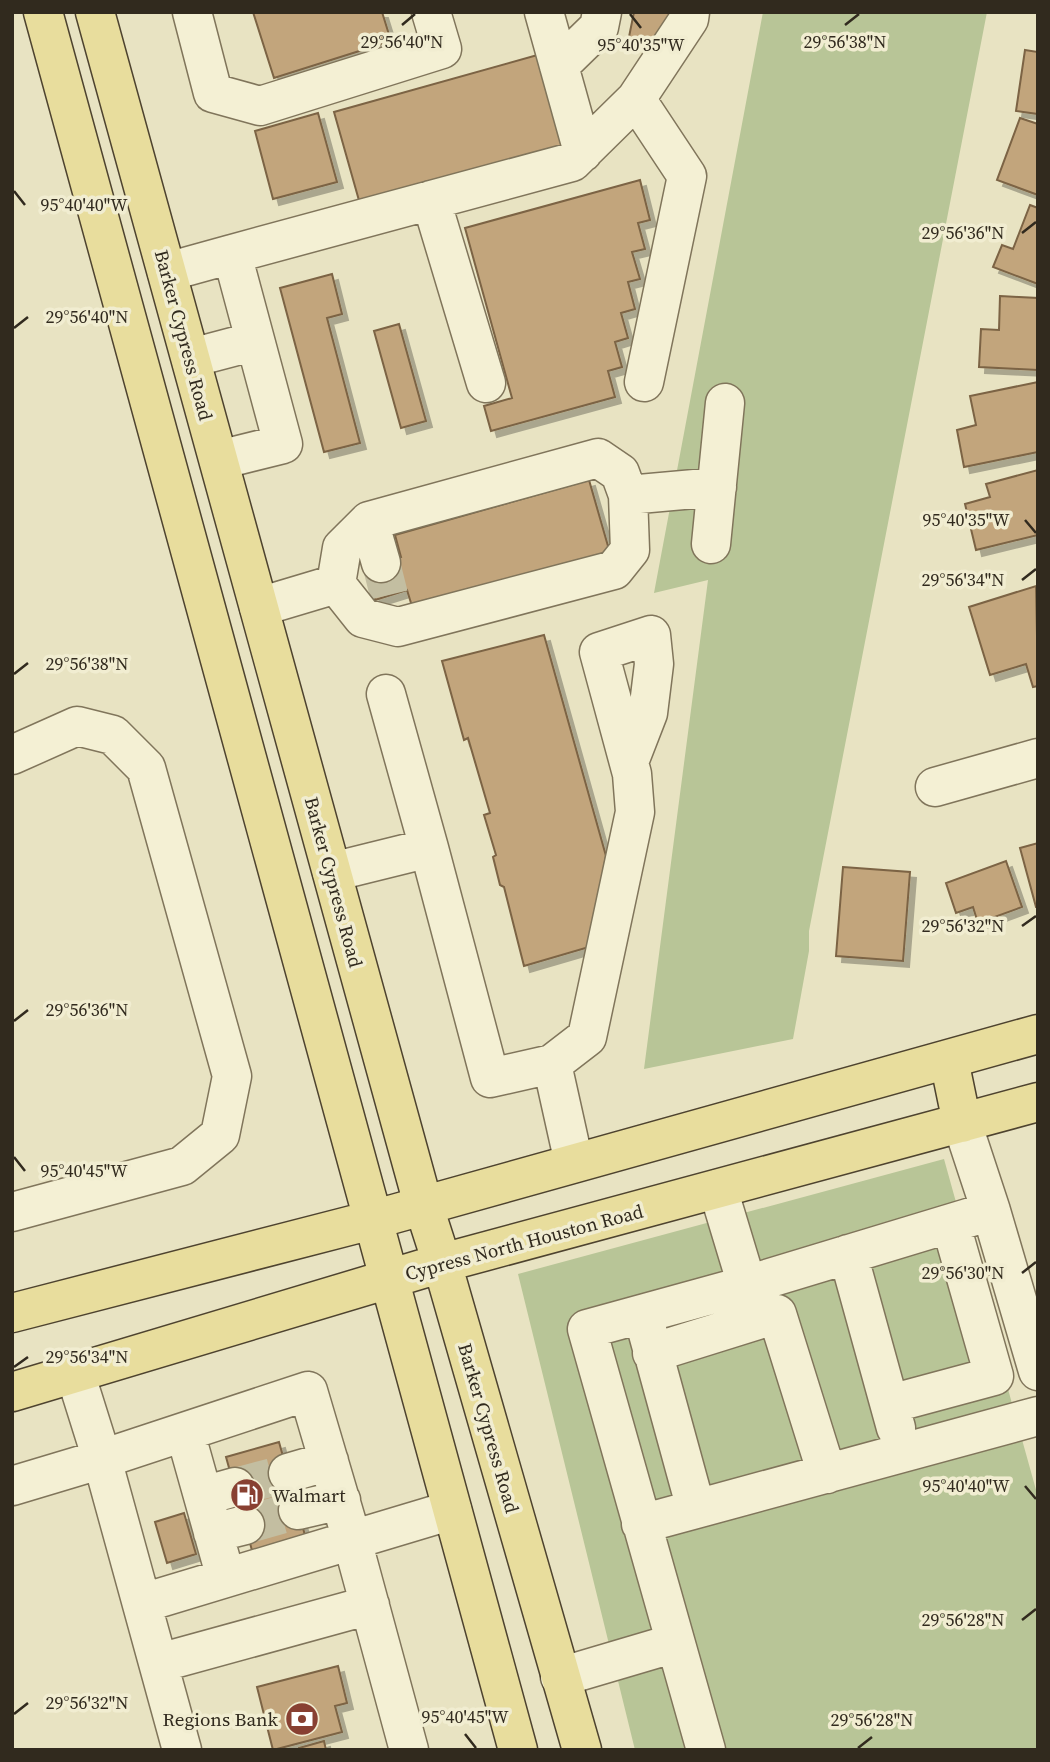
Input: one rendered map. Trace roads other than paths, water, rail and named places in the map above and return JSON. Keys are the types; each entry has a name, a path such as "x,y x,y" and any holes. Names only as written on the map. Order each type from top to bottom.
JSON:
{"main road":[{"path":"43,12 518,1750"},
{"name":"Barker Cypress Road","path":"99,13 167,272 423,1204 582,1750"},
{"path":"209,624 259,607"},
{"path":"12,1313 372,1220 1038,1034"},
{"path":"949,1060 962,1122"},
{"name":"Cypress North Houston Road","path":"12,1392 442,1263 1038,1102"}],"street":[{"path":"192,12 213,93 260,106 442,49 431,12"},
{"path":"544,12 583,152"},
{"path":"559,66 599,27 602,12"},
{"path":"167,272 572,162 636,99 689,19 690,12"},
{"path":"636,99 687,176 644,382"},
{"path":"430,200 486,383"},
{"path":"219,460 283,443 232,254"},
{"path":"191,358 255,341"},
{"path":"711,544 725,403"},
{"path":"598,458 620,473 628,495 630,550 614,570 390,595 363,618 336,584 342,548 369,521 598,458"},
{"path":"628,495 717,487"},
{"path":"369,521 390,595"},
{"path":"259,607 336,584"},
{"path":"386,694 491,1078 552,1064 587,1037 635,812 629,762"},
{"path":"12,755 77,726 113,735 146,768 232,1076 220,1135 182,1166 12,1212"},
{"path":"935,787 1038,758"},
{"path":"332,872 429,848"},
{"path":"552,1064 573,1163"},
{"path":"962,1122 1038,1371"},
{"path":"718,1189 747,1285"},
{"path":"706,1750 587,1329 747,1285 991,1211"},
{"path":"890,1404 995,1376 951,1225"},
{"path":"848,1254 902,1453"},
{"path":"644,1314 652,1353 696,1509"},
{"path":"652,1353 777,1314 827,1474"},
{"path":"75,1373 103,1459 182,1750"},
{"path":"12,1486 103,1459 308,1391 341,1500 408,1750"},
{"path":"610,1415 665,1398"},
{"path":"641,1524 1038,1416"},
{"path":"185,1432 219,1491 229,1529 226,1578"},
{"path":"288,1473 329,1461"},
{"path":"298,1510 341,1500"},
{"path":"143,1603 452,1510"},
{"path":"159,1663 370,1605"},
{"path":"560,1676 675,1643"}],"tunnel":[{"path":"381,563 389,595"},
{"path":"235,1487 288,1473"},
{"path":"245,1525 298,1510"}],"place":[{"name":"Walmart","path":"247,1495"},
{"name":"Regions Bank","path":"302,1719"}]}
